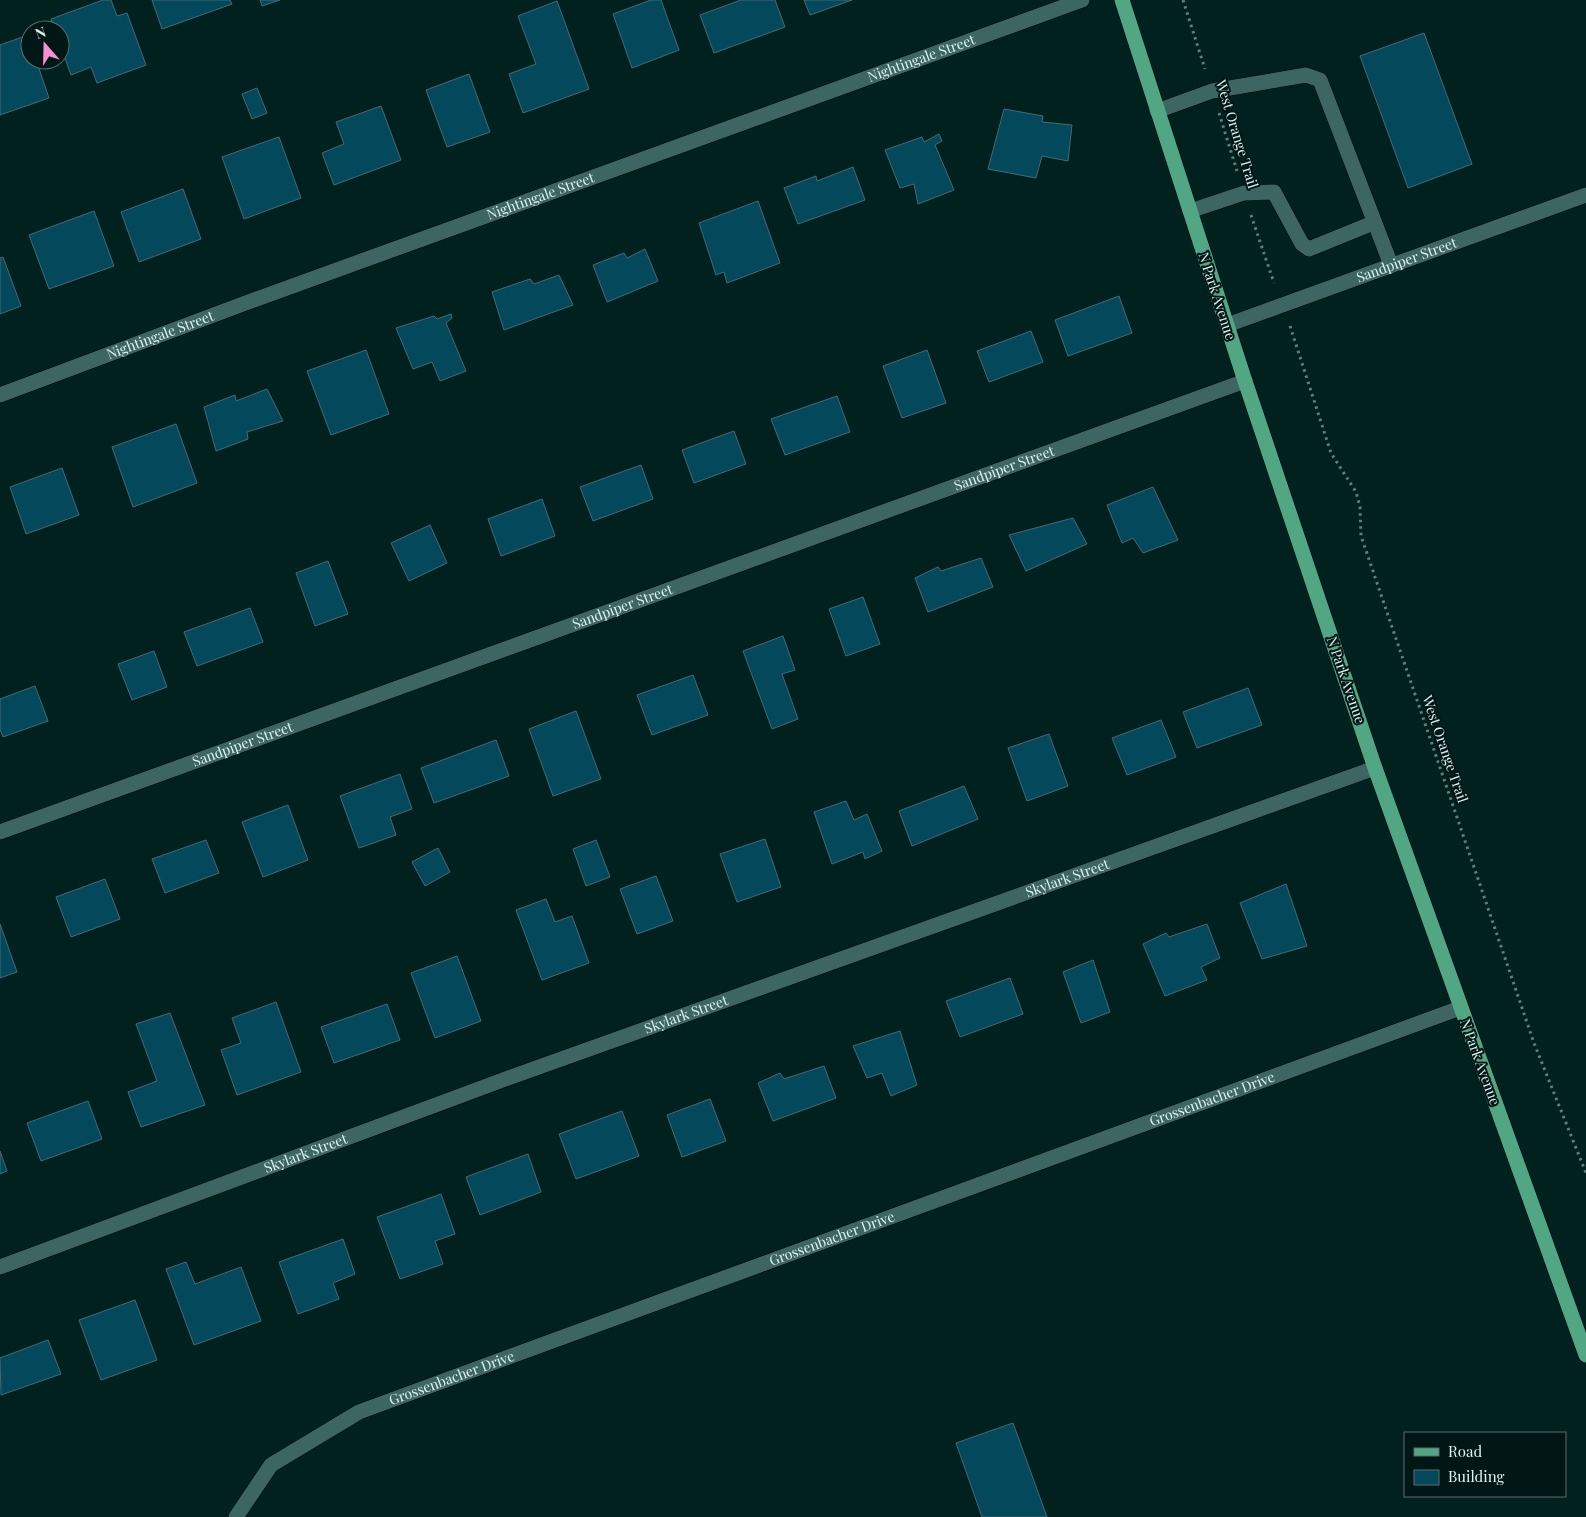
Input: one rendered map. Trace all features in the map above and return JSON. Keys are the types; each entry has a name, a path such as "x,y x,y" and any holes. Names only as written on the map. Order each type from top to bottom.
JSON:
{"main road":[{"name":"N Park Avenue","path":"1122,0 1245,381 1375,768 1586,1355"}],"street":[{"name":"Nightingale Street","path":"0,395 251,300 1082,0"},
{"path":"1157,111 1212,91 1306,75 1320,80 1373,223 1392,266"},
{"path":"1190,211 1244,193 1274,192 1302,244 1309,249 1373,223"},
{"name":"Sandpiper Street","path":"1227,325 1586,195"},
{"name":"Sandpiper Street","path":"0,832 1245,381"},
{"name":"Skylark Street","path":"0,1267 502,1081 1375,768"},
{"name":"Grossenbacher Drive","path":"236,1517 271,1465 359,1412 1460,1008"}],"path":[{"name":"West Orange Trail","path":"1184,0 1271,273"},
{"name":"West Orange Trail","path":"1292,332 1331,452 1356,492 1360,508 1361,536 1442,777 1534,1044 1586,1173"}],"building":[{"path":"103,0 111,0 117,16 127,13 146,65 97,83 91,67 71,75 69,70 70,20 51,19"},
{"path":"152,0 230,0 232,4 162,29"},
{"path":"260,0 280,0 262,6"},
{"path":"651,0 661,0 679,50 632,68 613,14"},
{"path":"741,0 775,0 785,27 714,53 700,15"},
{"path":"804,0 852,0 810,15"},
{"path":"557,1 589,89 523,113 509,74 536,64 518,16"},
{"path":"1424,33 1472,164 1408,188 1360,56"},
{"path":"20,38 20,70 39,70 49,98 0,115 0,45"},
{"path":"469,74 490,132 447,147 426,90"},
{"path":"257,88 267,113 252,119 242,94"},
{"path":"381,106 401,160 334,185 322,153 344,144 336,122"},
{"path":"1004,109 1043,116 1042,122 1072,125 1068,161 1042,156 1036,178 988,169"},
{"path":"939,134 942,141 935,145 954,190 918,204 914,184 900,188 885,150 922,137 924,142"},
{"path":"279,137 301,198 244,219 222,157"},
{"path":"853,167 865,200 798,224 784,188 816,176 817,181"},
{"path":"183,189 201,239 139,262 121,212"},
{"path":"758,201 780,263 727,283 724,272 716,275 699,223"},
{"path":"94,211 114,266 49,289 29,235"},
{"path":"645,249 658,281 607,302 593,265 624,253 627,258"},
{"path":"3,257 21,306 0,314 0,258"},
{"path":"559,275 573,305 504,330 492,292 530,279 534,284"},
{"path":"1119,296 1132,333 1068,356 1055,320"},
{"path":"451,314 452,318 446,323 466,371 440,381 432,362 413,369 396,328 434,316 437,319"},
{"path":"1031,331 1043,362 989,382 977,351"},
{"path":"366,350 389,414 331,435 307,371"},
{"path":"927,350 946,403 902,418 883,366"},
{"path":"267,389 283,421 247,432 248,439 216,451 204,407 235,395 236,401"},
{"path":"837,396 850,432 785,455 771,419"},
{"path":"176,424 197,483 133,507 112,447"},
{"path":"734,431 746,464 694,483 682,450"},
{"path":"641,465 653,499 593,521 580,487"},
{"path":"62,468 79,515 26,534 10,487"},
{"path":"1153,487 1178,540 1143,553 1133,538 1122,543 1107,505"},
{"path":"542,499 555,536 501,556 488,519"},
{"path":"1073,518 1087,544 1026,571 1009,535"},
{"path":"430,525 447,563 409,581 391,543"},
{"path":"981,558 993,587 928,612 915,578 938,567 941,571"},
{"path":"328,561 348,614 315,626 296,573"},
{"path":"863,597 880,644 846,656 829,609"},
{"path":"250,608 263,642 197,666 184,632"},
{"path":"783,636 795,670 782,674 798,719 772,729 743,651"},
{"path":"154,651 167,687 132,700 118,664"},
{"path":"693,675 708,715 652,735 637,695"},
{"path":"35,686 48,721 3,737 0,729 0,699"},
{"path":"1248,688 1262,725 1197,748 1183,712"},
{"path":"576,711 601,779 553,796 529,729"},
{"path":"1161,720 1176,757 1127,775 1112,738"},
{"path":"1049,734 1068,786 1027,801 1008,748"},
{"path":"496,740 509,776 434,803 421,768"},
{"path":"400,774 412,809 390,817 396,835 359,848 340,796"},
{"path":"964,786 978,819 912,846 899,811"},
{"path":"846,801 854,820 867,814 882,851 865,859 863,852 832,864 814,812"},
{"path":"288,805 308,860 263,877 242,822"},
{"path":"765,839 781,887 737,902 720,854"},
{"path":"206,840 219,873 165,893 152,859"},
{"path":"596,840 610,877 586,886 573,849"},
{"path":"438,848 450,872 425,886 412,862"},
{"path":"656,876 673,921 637,934 620,889"},
{"path":"105,879 120,919 71,937 56,897"},
{"path":"1286,884 1307,946 1262,959 1240,903"},
{"path":"546,899 555,922 572,916 589,963 542,980 516,910"},
{"path":"0,924 17,972 0,978"},
{"path":"1207,924 1220,958 1201,967 1207,980 1165,996 1143,944 1166,933 1169,937"},
{"path":"457,956 481,1021 435,1038 411,973"},
{"path":"1093,960 1110,1012 1081,1023 1063,972"},
{"path":"1010,978 1023,1014 960,1037 946,1001"},
{"path":"276,1002 301,1072 237,1095 221,1050 241,1043 232,1018"},
{"path":"387,1004 400,1040 334,1063 321,1027"},
{"path":"170,1013 205,1105 141,1127 128,1092 157,1081 136,1024"},
{"path":"900,1031 917,1085 891,1096 882,1073 867,1078 853,1046"},
{"path":"824,1066 836,1098 773,1121 758,1083 780,1073 784,1079"},
{"path":"710,1099 726,1141 682,1157 667,1115"},
{"path":"88,1101 102,1139 41,1161 27,1123"},
{"path":"622,1111 639,1156 576,1179 559,1134"},
{"path":"0,1151 7,1171 0,1174"},
{"path":"528,1154 541,1192 480,1215 466,1177"},
{"path":"441,1194 455,1234 435,1241 443,1264 400,1279 377,1217"},
{"path":"343,1239 355,1274 333,1283 339,1299 298,1314 279,1262"},
{"path":"186,1262 195,1284 241,1267 261,1321 194,1345 166,1269"},
{"path":"135,1300 157,1360 101,1380 79,1320"},
{"path":"48,1340 61,1374 1,1395 0,1358"},
{"path":"1013,1423 1047,1517 982,1517 956,1443"}]}
